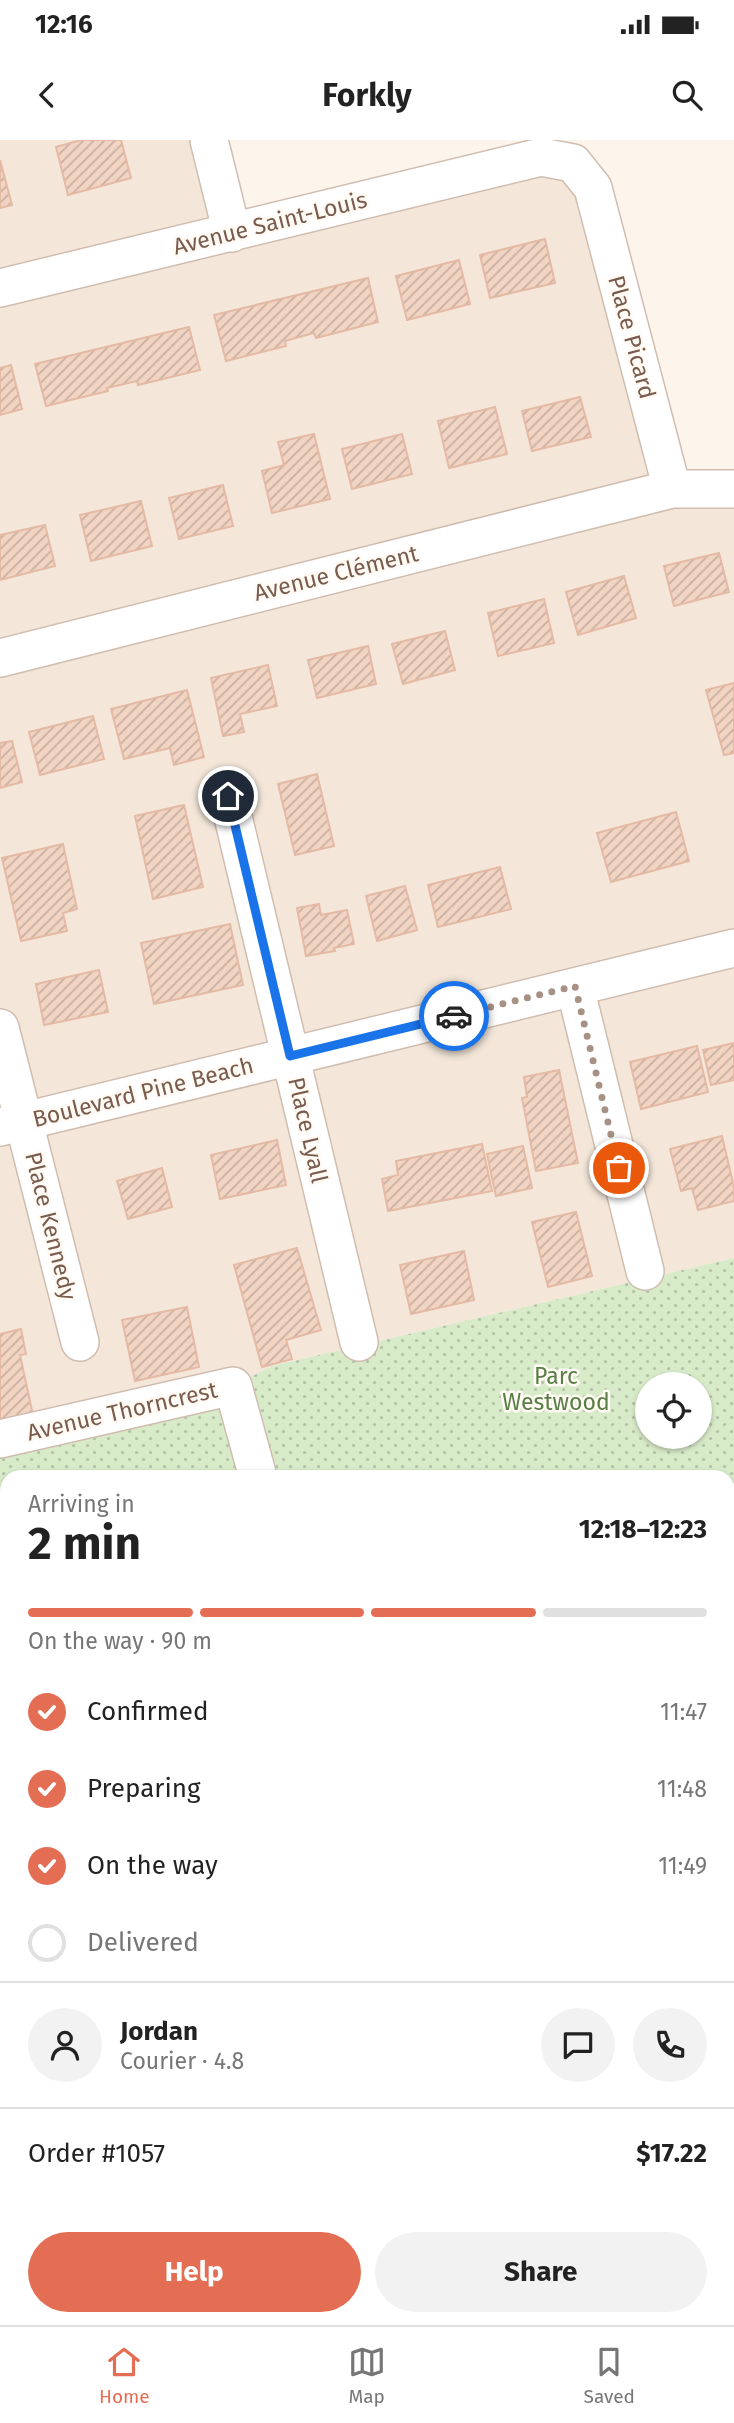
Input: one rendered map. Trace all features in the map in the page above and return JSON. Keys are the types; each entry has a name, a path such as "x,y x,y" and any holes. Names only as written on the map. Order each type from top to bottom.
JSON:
{"street":[{"path":"209,140 232,233"},
{"name":"Avenue Saint-Louis","path":"0,288 541,157"},
{"name":"Place Picard","path":"541,157 573,163 593,188 672,489"},
{"path":"672,489 734,489"},
{"name":"Avenue Clément","path":"0,658 672,489"},
{"name":"Place Lyall","path":"228,796 359,1342"},
{"name":"Boulevard Pine Beach","path":"12,1124 734,948"},
{"path":"575,986 645,1271"},
{"name":"Place Kennedy","path":"0,1028 12,1124 80,1342"},
{"name":"Avenue Thorncrest","path":"0,1439 233,1386 256,1470"}],"shaded area":[{"path":"0,140 209,140 232,233 573,163 672,489 734,477 734,1258 272,1366 233,1386 0,1439"}],"green space":[{"name":"Parc Westwood","path":"734,1258 734,1470 0,1470 0,1439 233,1386 272,1366"}],"building":[{"path":"81,140 121,140 131,178 68,195 56,147"},
{"path":"0,160 12,205 0,208"},
{"path":"545,239 555,283 490,298 480,255"},
{"path":"459,260 470,304 407,320 396,276"},
{"path":"368,278 378,322 316,338 314,333 285,341 286,346 226,361 214,315"},
{"path":"189,327 200,370 138,385 137,381 107,388 108,391 46,406 35,364"},
{"path":"11,365 22,409 0,415 0,368"},
{"path":"580,397 591,437 532,451 522,411"},
{"path":"495,407 507,454 449,468 438,421"},
{"path":"314,434 330,499 272,513 262,471 284,465 278,442"},
{"path":"402,434 412,474 352,489 342,449"},
{"path":"223,485 233,526 179,539 169,498"},
{"path":"141,501 152,546 91,561 80,515"},
{"path":"45,525 55,566 0,580 0,535"},
{"path":"719,553 729,592 674,606 664,566"},
{"path":"624,576 636,618 578,635 566,592"},
{"path":"544,599 554,643 498,656 488,613"},
{"path":"445,631 455,670 403,684 392,644"},
{"path":"368,646 376,684 317,698 308,660"},
{"path":"268,665 277,706 240,714 244,732 223,736 211,678"},
{"path":"734,683 734,753 724,755 706,690"},
{"path":"187,690 204,757 174,765 170,748 124,759 111,709"},
{"path":"93,716 104,759 40,775 29,732"},
{"path":"12,741 22,782 0,788 0,743"},
{"path":"317,774 334,846 295,855 278,784"},
{"path":"184,805 203,887 153,899 135,816"},
{"path":"676,812 689,861 611,882 597,833"},
{"path":"63,844 77,909 63,913 67,931 21,941 2,858"},
{"path":"500,867 511,909 438,927 428,885"},
{"path":"405,886 417,930 377,941 366,896"},
{"path":"319,904 321,915 347,910 354,944 334,948 335,951 306,956 297,908"},
{"path":"230,924 243,985 154,1004 141,943"},
{"path":"99,970 108,1012 44,1025 36,984"},
{"path":"734,1043 734,1080 711,1085 703,1050"},
{"path":"697,1046 708,1092 641,1109 630,1062"},
{"path":"559,1070 578,1163 536,1171 522,1098 527,1097 524,1077"},
{"path":"722,1136 734,1187 734,1201 698,1210 692,1188 681,1191 670,1149"},
{"path":"277,1140 286,1185 220,1199 211,1155"},
{"path":"482,1144 492,1191 388,1211 382,1179 398,1175 396,1161"},
{"path":"523,1146 532,1188 496,1196 487,1154"},
{"path":"162,1168 172,1207 128,1219 117,1181"},
{"path":"576,1212 592,1276 548,1287 532,1222"},
{"path":"297,1248 321,1330 286,1340 292,1359 262,1367 234,1265"},
{"path":"464,1251 474,1300 411,1314 400,1265"},
{"path":"187,1307 199,1367 135,1381 122,1320"},
{"path":"21,1329 26,1354 20,1355 33,1415 0,1422 0,1334"}],"way so far":[{"path":"454,1016 575,986 619,1168"}],"route":[{"path":"228,796 290,1056 454,1016"}]}
